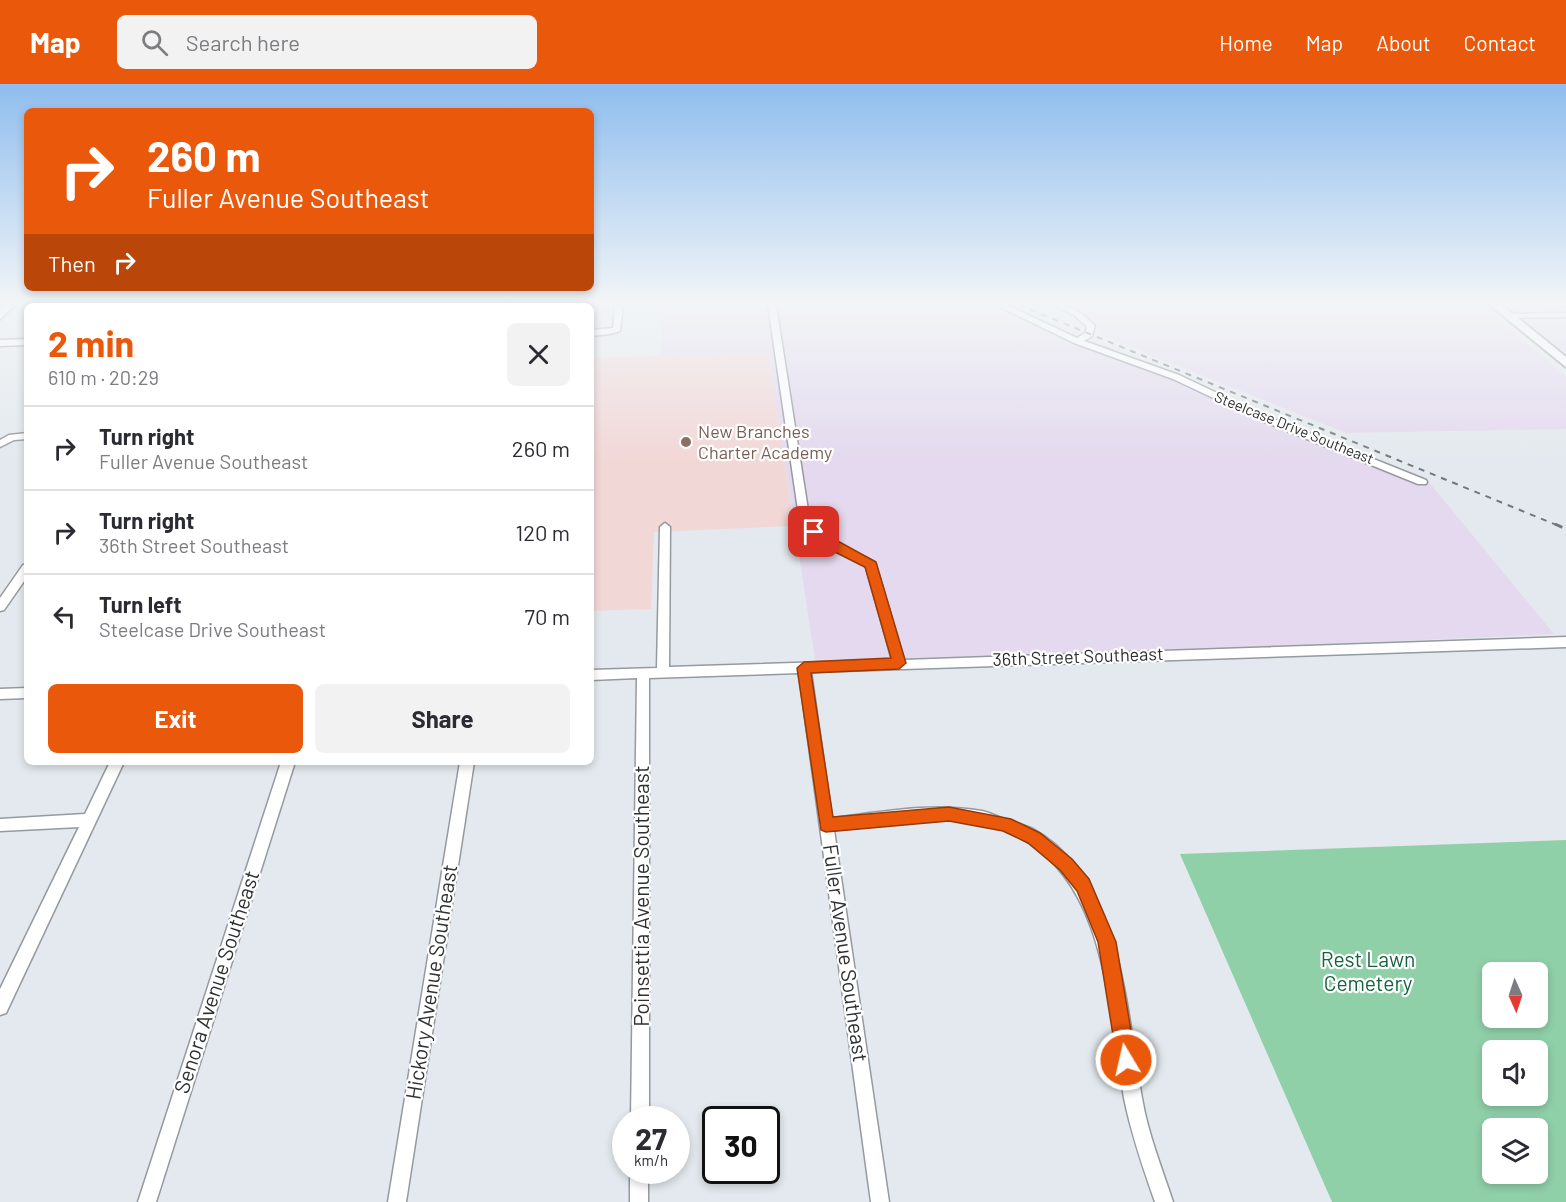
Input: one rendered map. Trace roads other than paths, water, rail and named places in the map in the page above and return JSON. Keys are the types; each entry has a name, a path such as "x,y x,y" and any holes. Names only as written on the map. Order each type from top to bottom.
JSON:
{"street":[{"path":"780,357 803,510 814,532 828,543 868,561 871,565 899,663"},
{"name":"Steelcase Drive Southeast","path":"1121,357 1176,377 1263,418 1422,482"},
{"path":"0,444 12,437 24,436"},
{"path":"663,672 665,526"},
{"path":"0,607 24,572"},
{"name":"36th Street Southeast","path":"594,675 1566,642"},
{"name":"Fuller Avenue Southeast","path":"804,668 880,1202"},
{"name":"Poinsettia Avenue Southeast","path":"640,1106 643,673"},
{"path":"0,694 24,693"},
{"path":"0,1006 7,977 116,765"},
{"name":"Senora Avenue Southeast","path":"147,1202 287,765"},
{"name":"Hickory Avenue Southeast","path":"397,1202 467,765"},
{"path":"826,825 922,814 984,818 1005,824 1034,838 1066,864 1083,885 1107,942 1133,1101 1164,1202"},
{"path":"0,825 89,820"},
{"path":"639,1184 639,1202"}],"railway":[{"path":"1146,357 1559,526"},
{"path":"1555,524 1566,529"}],"place":[{"name":"New Branches Charter Academy","path":"686,442"}],"park label":[{"name":"Rest Lawn Cemetery","path":"1368,972"}]}
